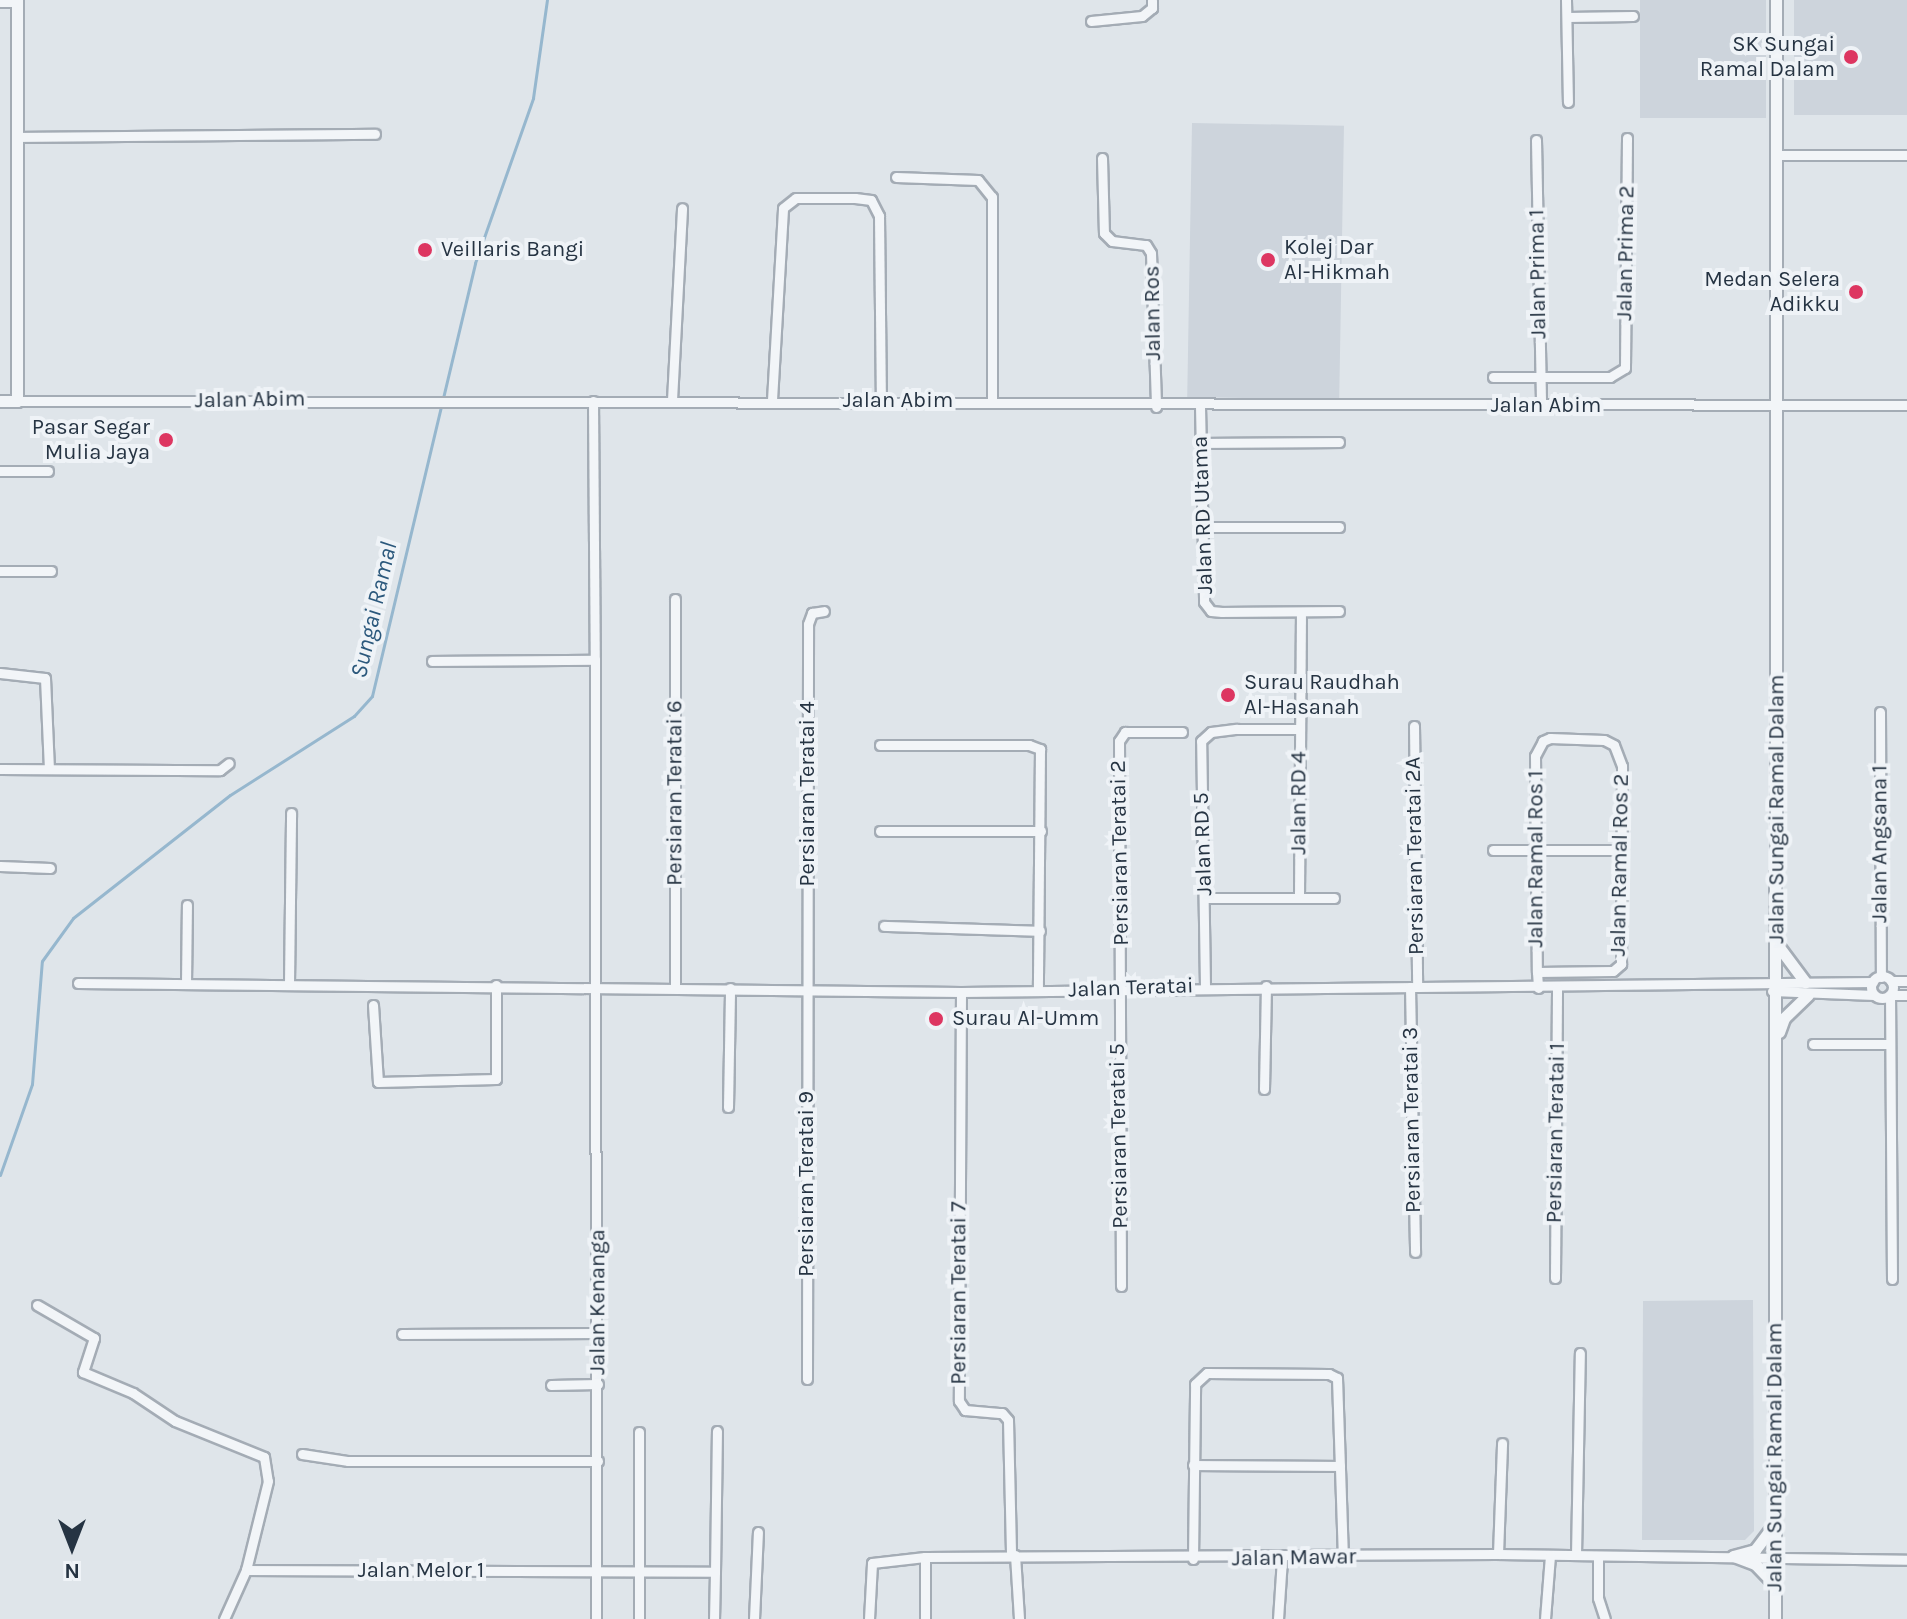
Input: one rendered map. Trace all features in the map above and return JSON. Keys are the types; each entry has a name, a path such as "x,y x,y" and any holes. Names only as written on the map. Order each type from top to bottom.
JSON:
{"street":[{"path":"1091,21 1142,16 1152,8 1152,0"},
{"path":"1566,0 1568,102"},
{"name":"Jalan Sungai Ramal Dalam","path":"1775,1619 1776,1040 1773,988 1777,943 1779,405 1776,0"},
{"path":"0,2 17,1 17,401 0,401"},
{"path":"1567,17 1633,16"},
{"path":"17,137 375,134"},
{"name":"Jalan Prima 2","path":"1540,377 1610,377 1625,368 1627,138"},
{"name":"Jalan Prima 1","path":"1536,140 1541,408"},
{"path":"1778,155 1907,155"},
{"name":"Jalan Ros","path":"1102,158 1104,233 1112,241 1146,245 1151,253 1156,407"},
{"path":"896,177 978,180 992,197 992,401"},
{"path":"772,400 783,208 796,198 855,198 871,200 879,216 881,402"},
{"path":"672,400 682,208"},
{"path":"1493,377 1540,377"},
{"name":"Jalan Abim","path":"17,401 992,401 1156,407 1541,408 1907,405"},
{"name":"Jalan Kenanga","path":"593,401 598,986 596,1619"},
{"name":"Jalan RD Utama","path":"1200,406 1200,527 1204,602 1211,611 1301,612"},
{"path":"1201,443 1339,442"},
{"path":"0,471 48,471"},
{"path":"1200,527 1339,527"},
{"path":"0,571 51,571"},
{"name":"Persiaran Teratai 6","path":"675,599 675,987"},
{"name":"Persiaran Teratai 4","path":"808,989 808,624 812,613 824,611"},
{"path":"1301,612 1339,611"},
{"name":"Jalan RD 4","path":"1299,897 1301,612"},
{"path":"432,661 595,660"},
{"path":"0,673 45,678 49,769"},
{"name":"Jalan Angsana 1","path":"1874,995 1877,979 1880,712"},
{"name":"Persiaran Teratai 2A","path":"1413,987 1414,726"},
{"name":"Jalan RD 5","path":"1205,986 1201,741 1211,732 1300,729"},
{"name":"Persiaran Teratai 2","path":"1121,987 1120,735 1182,732"},
{"name":"Jalan Ramal Ros 1","path":"1538,988 1535,756 1543,741 1550,738"},
{"name":"Jalan Ramal Ros 2","path":"1537,972 1618,969 1622,766 1614,745 1604,740 1550,738"},
{"path":"880,745 1029,745 1040,749 1038,991"},
{"path":"0,769 220,770 229,763"},
{"path":"289,983 291,813"},
{"path":"880,831 1041,831"},
{"path":"1493,850 1622,850"},
{"path":"0,866 50,868"},
{"path":"1205,898 1334,898"},
{"path":"186,983 187,905"},
{"path":"884,926 1040,931"},
{"path":"1777,943 1805,982"},
{"path":"1891,981 1892,1279"},
{"path":"1773,988 1805,982 1907,981"},
{"name":"Jalan Teratai","path":"78,983 961,992 1205,986 1773,988"},
{"path":"373,1005 378,1082 496,1079 496,985"},
{"path":"1264,1089 1266,986"},
{"name":"Persiaran Teratai 5","path":"1121,987 1121,1286"},
{"name":"Persiaran Teratai 3","path":"1413,987 1415,1252"},
{"path":"728,1107 730,988"},
{"name":"Persiaran Teratai 1","path":"1555,1278 1557,988"},
{"path":"1773,988 1808,995 1907,995"},
{"name":"Persiaran Teratai 9","path":"807,1379 808,989"},
{"name":"Persiaran Teratai 7","path":"961,992 959,1401 965,1410 1002,1413 1008,1420 1013,1554"},
{"path":"1776,1040 1784,1018 1808,995"},
{"path":"1813,1044 1890,1044"},
{"path":"37,1305 94,1338 83,1372 133,1393 175,1421 264,1457 268,1481 246,1570 224,1619"},
{"path":"402,1334 598,1333"},
{"path":"1576,1555 1580,1353"},
{"path":"1193,1559 1195,1384 1207,1373 1329,1374 1339,1383 1343,1557"},
{"path":"551,1385 598,1384"},
{"path":"714,1619 717,1431"},
{"path":"639,1432 639,1619"},
{"path":"1498,1554 1502,1443"},
{"path":"302,1454 348,1461 598,1461"},
{"path":"1193,1465 1340,1466"},
{"path":"1733,1556 1755,1550 1774,1525"},
{"path":"754,1619 758,1532"},
{"path":"1013,1554 1019,1619"},
{"name":"Jalan Mawar","path":"869,1619 872,1563 925,1557 1013,1554 1193,1559 1498,1554 1907,1560"},
{"path":"1545,1619 1550,1555"},
{"path":"1598,1556 1598,1598 1605,1619"},
{"path":"1733,1556 1755,1564 1774,1585"},
{"path":"925,1557 925,1619"},
{"path":"1278,1619 1282,1558"},
{"name":"Jalan Melor 1","path":"246,1570 715,1572"}],"shaded area":[{"path":"1640,0 1766,0 1766,118 1640,118"},
{"name":"SK Sungai Ramal Dalam","path":"1794,0 1907,0 1907,115 1794,115"},
{"name":"Kolej Dar Al-Hikmah","path":"1192,123 1344,126 1339,400 1187,397"},
{"path":"1753,1300 1754,1531 1745,1540 1642,1540 1643,1301"}],"waterway":[{"name":"Sungai Ramal","path":"0,1175 32,1084 42,961 73,918 230,795 354,716 372,696 475,263 533,98 547,0"}],"place":[{"name":"SK Sungai Ramal Dalam","path":"1851,57"},
{"name":"Veillaris Bangi","path":"425,250"},
{"name":"Kolej Dar Al-Hikmah","path":"1268,260"},
{"name":"Medan Selera Adikku","path":"1856,292"},
{"name":"Pasar Segar Mulia Jaya","path":"166,440"},
{"name":"Surau Raudhah Al-Hasanah","path":"1228,695"},
{"name":"Surau Al-Umm","path":"936,1019"}]}
